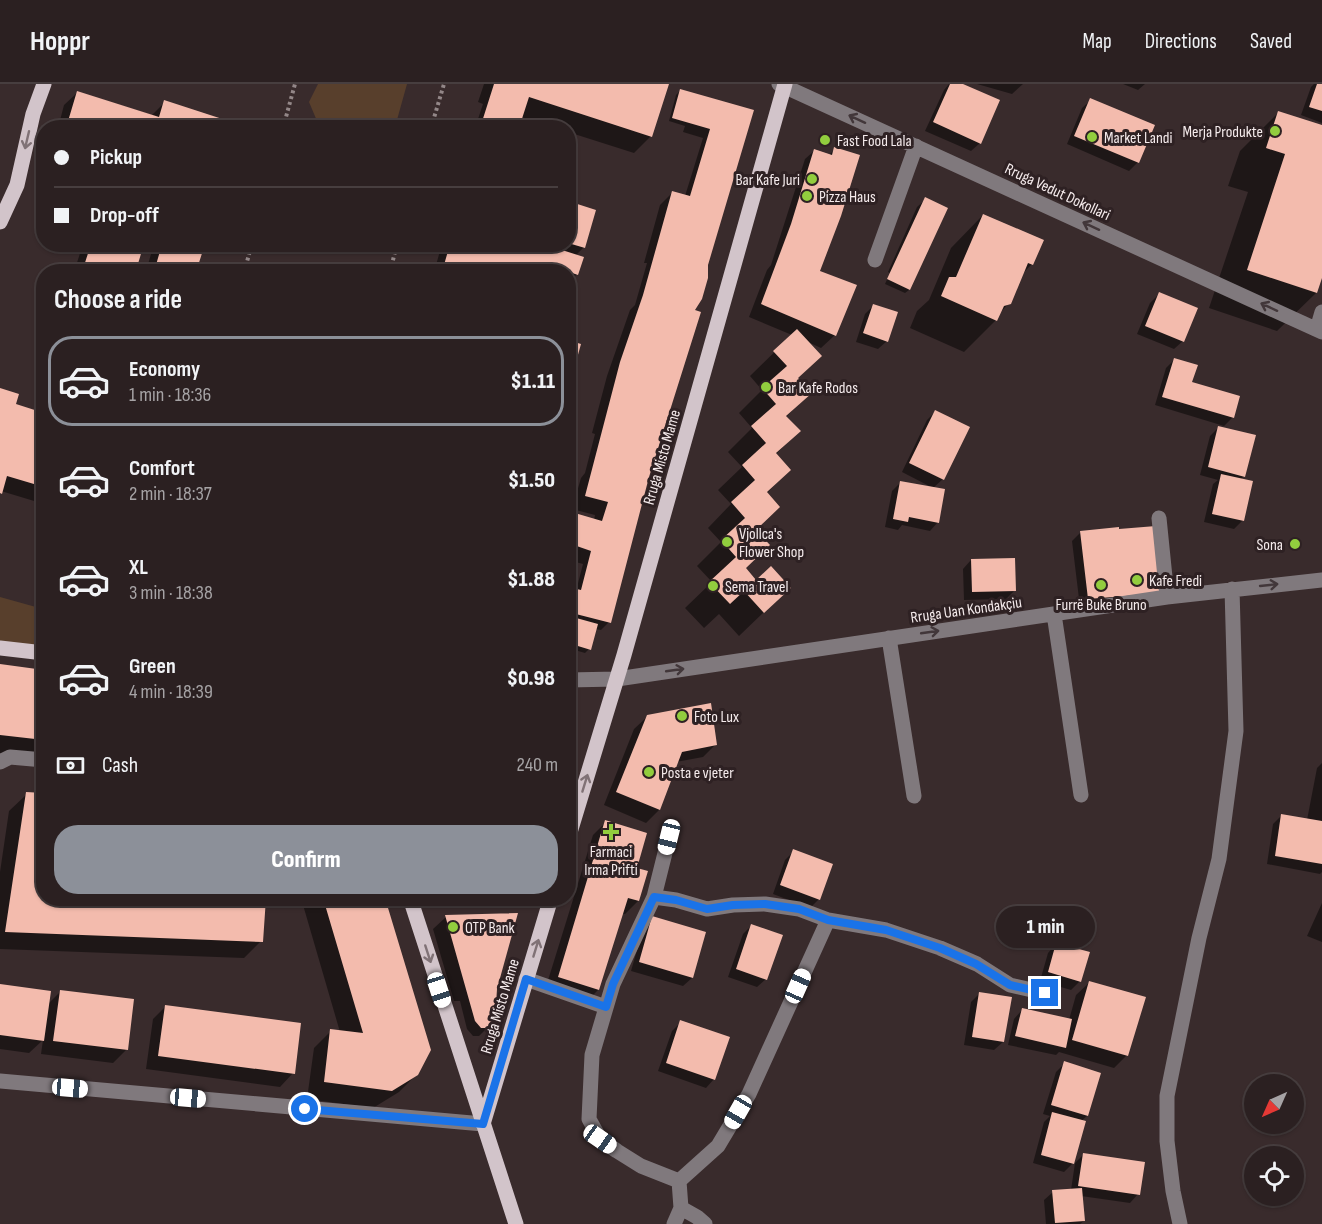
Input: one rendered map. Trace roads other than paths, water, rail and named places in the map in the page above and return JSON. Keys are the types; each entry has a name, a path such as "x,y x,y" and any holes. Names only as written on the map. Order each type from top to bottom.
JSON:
{"main road":[{"path":"0,222 16,185 33,114 44,84"},
{"name":"Rruga Misto Mame","path":"576,813 617,679 783,85"},
{"path":"0,648 36,652"},
{"path":"415,906 516,1224"},
{"name":"Rruga Misto Mame","path":"483,1124 548,906"}],"street":[{"name":"Rruga Vedut Dokollari","path":"783,85 1319,331"},
{"path":"875,260 916,146"},
{"path":"1319,331 1322,312"},
{"path":"1159,518 1167,597"},
{"name":"Rruga Uan Kondakçiu","path":"576,680 617,679 1167,597 1322,580"},
{"path":"1180,1224 1173,1191 1167,1141 1167,1096 1199,938 1219,860 1236,731 1232,589"},
{"path":"1054,614 1081,795"},
{"path":"889,638 914,796"},
{"path":"0,762 10,757 36,759"},
{"path":"669,837 654,897 613,984 592,1055 590,1119 600,1139 617,1151 641,1166 679,1181"},
{"path":"654,897 676,900 707,909 765,904 799,909 828,920 886,930 940,948 976,964 1010,985 1045,993"},
{"path":"679,1181 718,1146 749,1094 828,920"},
{"path":"526,979 606,1007"},
{"path":"0,1081 483,1124"},
{"path":"674,1224 681,1208 679,1181"},
{"path":"681,1208 705,1224"}],"place":[{"name":"Merja Produkte","path":"1275,131"},
{"name":"Market Landi","path":"1092,137"},
{"name":"Fast Food Lala","path":"825,140"},
{"name":"Bar Kafe Juri","path":"812,179"},
{"name":"Pizza Haus","path":"807,196"},
{"name":"Bar Kafe Rodos","path":"766,387"},
{"name":"Vjollca's Flower Shop","path":"727,542"},
{"name":"Sona","path":"1295,544"},
{"name":"Kafe Fredi","path":"1137,580"},
{"name":"Furrë Buke Bruno","path":"1101,585"},
{"name":"Sema Travel","path":"713,586"},
{"name":"Foto Lux","path":"682,716"},
{"name":"Posta e vjeter","path":"649,772"},
{"name":"Farmaci Irma Prifti","path":"611,832"},
{"name":"OTP Bank","path":"453,927"}]}
